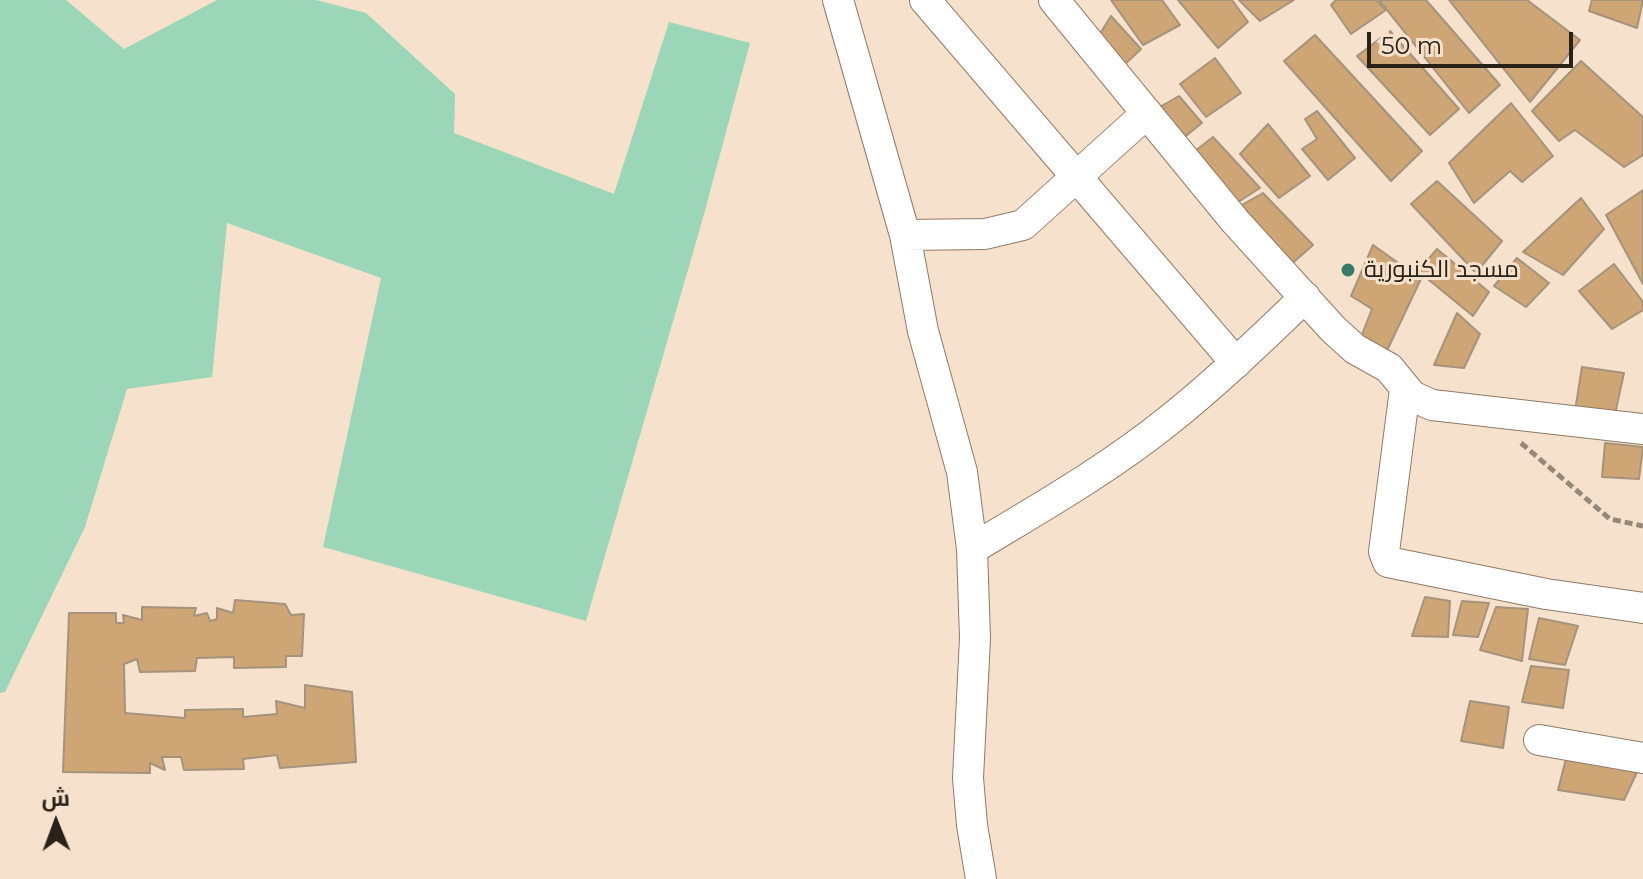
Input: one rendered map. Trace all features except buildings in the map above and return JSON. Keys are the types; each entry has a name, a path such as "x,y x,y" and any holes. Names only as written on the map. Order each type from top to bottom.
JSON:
{"street":[{"path":"838,0 905,235 923,331 962,472 972,549 975,638 968,778 981,879"},
{"path":"925,0 1236,363"},
{"path":"1054,0 1235,221 1349,345 1389,368 1420,402 1485,413 1643,429"},
{"path":"905,235 985,234 1023,225 1147,113"},
{"path":"972,549 1108,464 1167,422 1236,363 1305,297"},
{"path":"1405,389 1384,552 1388,562 1546,594 1643,608"},
{"path":"1539,740 1643,758"}],"path":[{"path":"1485,413 1610,519 1643,526"}],"green space":[{"path":"0,0 66,0 124,49 217,0 316,0 366,13 455,94 454,133 614,194 669,22 750,43 701,225 586,621 323,547 381,278 227,223 212,377 127,389 85,527 5,692 0,693"}],"place":[{"name":"مسجد الكنبورية","path":"1348,270"}]}
